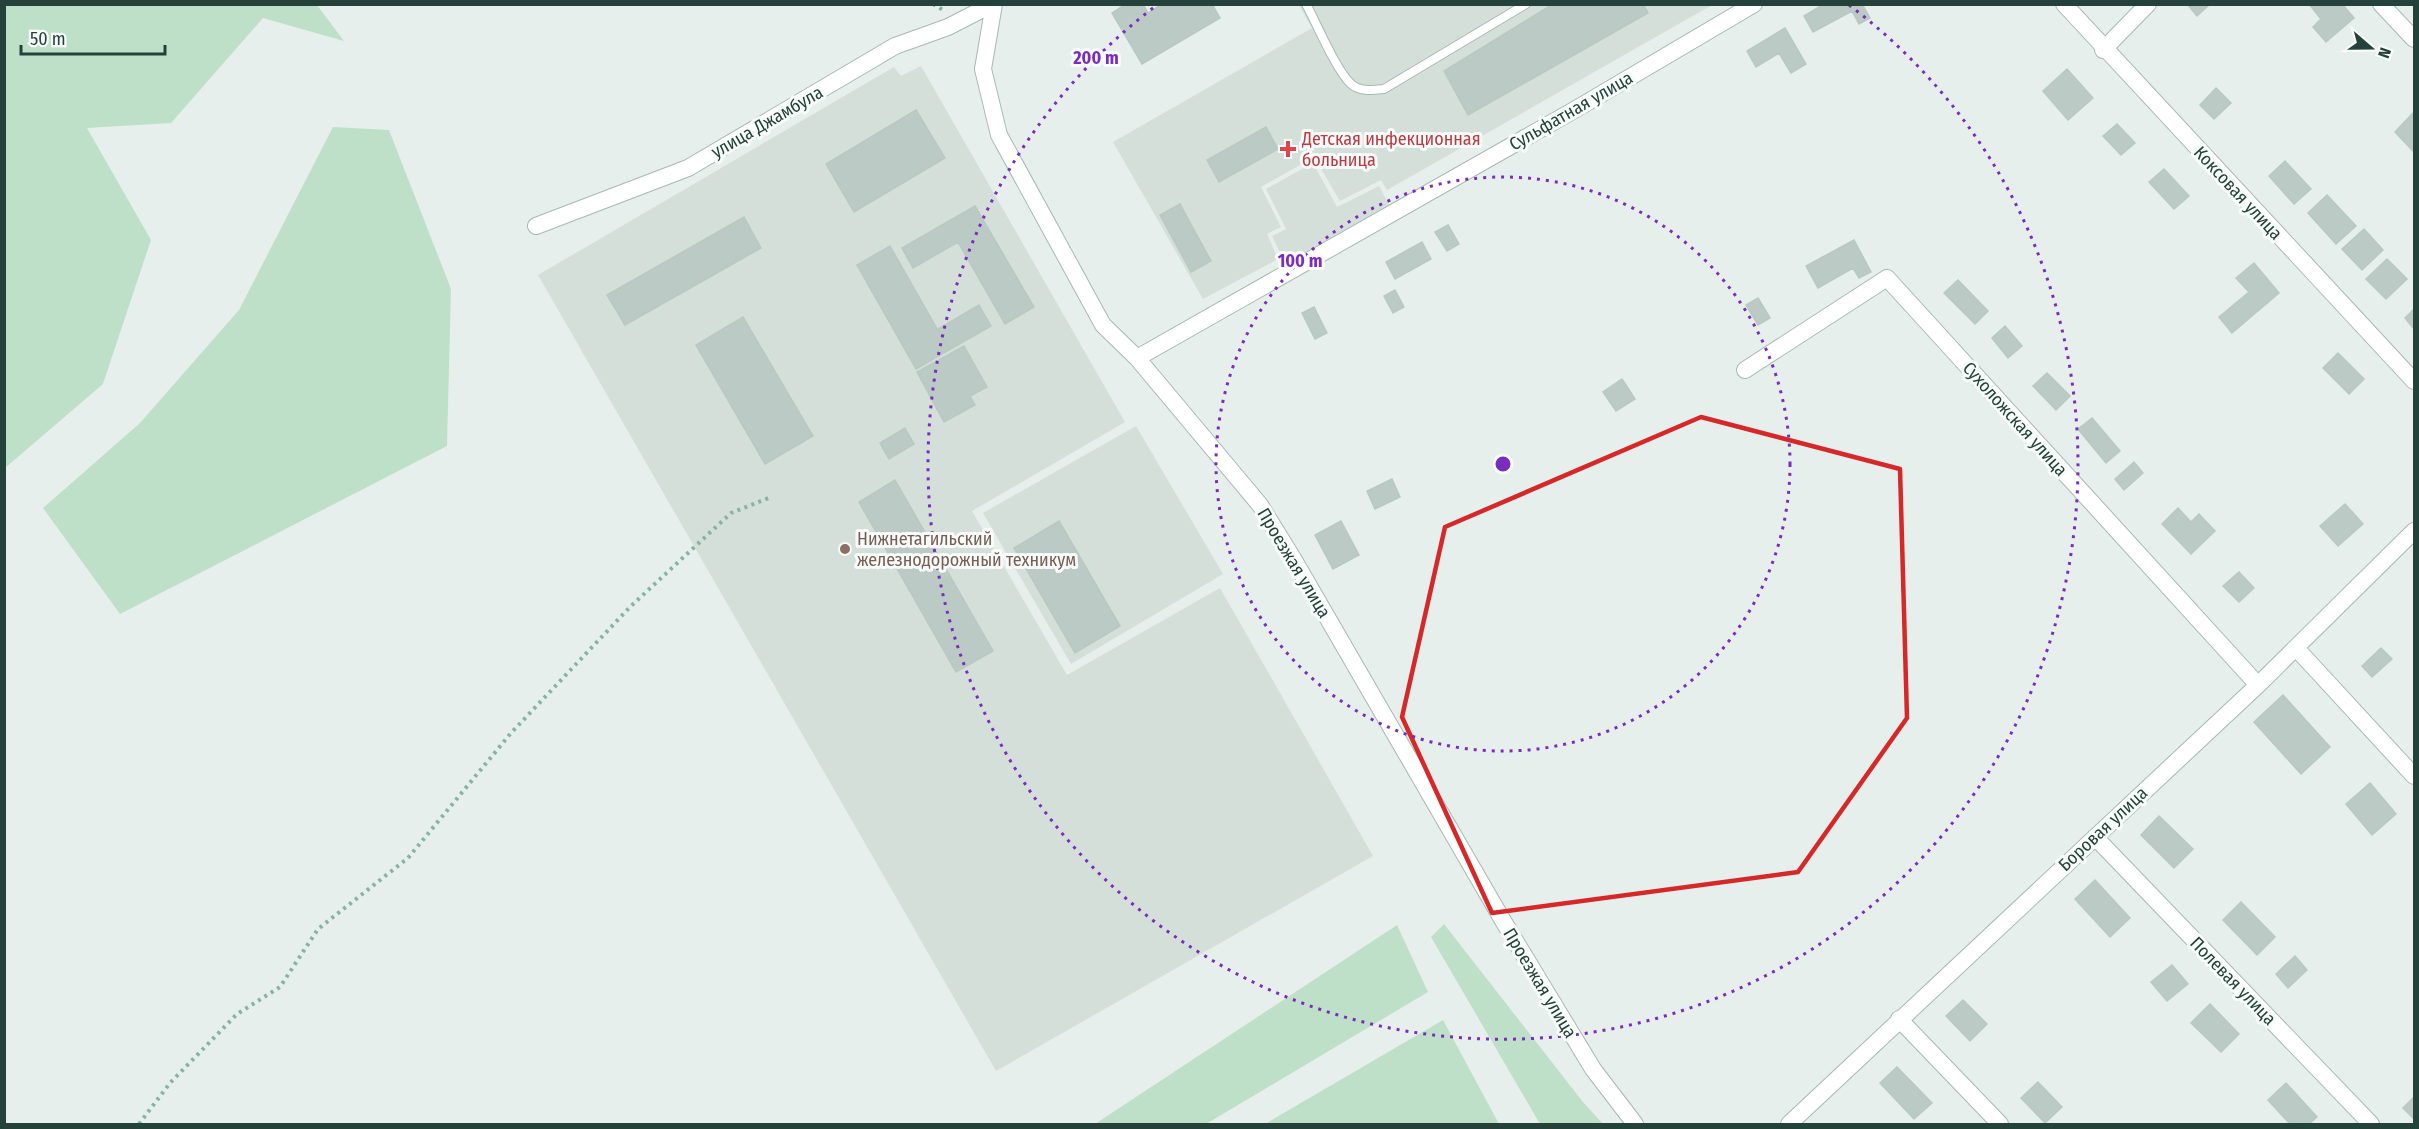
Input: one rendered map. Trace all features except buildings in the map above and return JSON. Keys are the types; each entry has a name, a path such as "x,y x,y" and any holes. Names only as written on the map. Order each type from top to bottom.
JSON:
{"street":[{"name":"улица Джамбула","path":"536,226 688,168 895,46 948,27 994,4"},
{"name":"Проезжая улица","path":"994,4 983,69 999,135 1103,325 1137,358 1260,505 1593,1070 1635,1125"},
{"name":"Сульфатная улица","path":"1137,358 1576,109 1754,4"},
{"name":"Коксовая улица","path":"2064,4 2103,50 2415,381"},
{"path":"2103,50 2148,4"},
{"path":"2381,4 2415,39"},
{"name":"Сухоложская улица","path":"1745,369 1887,278 2258,685"},
{"name":"Боровая улица","path":"1789,1125 1899,1019 2258,685 2415,531"},
{"path":"2296,648 2415,776"},
{"name":"Полевая улица","path":"2095,837 2372,1125"},
{"path":"1899,1019 2000,1125"}],"lane":[{"path":"1306,4 1344,75 1352,85 1363,90 1383,89 1526,4"}],"path":[{"path":"140,1125 170,1083 237,1014 280,987 318,929 408,858 511,733 630,607 731,513 771,497"}],"highlighted area":[{"path":"1701,417 1900,469 1907,718 1798,872 1492,913 1402,717 1445,527"}],"shaded area":[{"name":"Детская инфекционная больница","path":"1299,5 1712,5 1387,190 1381,180 1340,201 1314,157 1261,187 1281,227 1267,234 1278,259 1203,299 1113,142 1312,28"},
{"name":"Нижнетагильский железнодорожный техникум","path":"921,66 1125,422 972,511 1067,675 1220,588 1373,856 996,1071 538,275 894,67 901,76"},
{"path":"1313,163 1337,207 1379,186 1389,205 1285,263 1272,236 1286,229 1266,189"},
{"path":"1136,426 1223,574 1071,664 983,513"}],"green space":[{"path":"5,4 317,5 344,41 263,18 171,123 87,128 151,240 103,384 5,468"},
{"path":"333,127 389,130 451,289 447,446 120,614 43,508 140,423 239,310"},
{"path":"1444,924 1583,1102 1603,1124 1540,1124 1431,937"},
{"path":"1397,925 1428,992 1206,1124 1095,1124"},
{"path":"1443,1020 1499,1124 1265,1124"}],"place":[{"name":"Детская инфекционная больница","path":"1288,149"},
{"name":"Нижнетагильский железнодорожный техникум","path":"845,549"}]}
